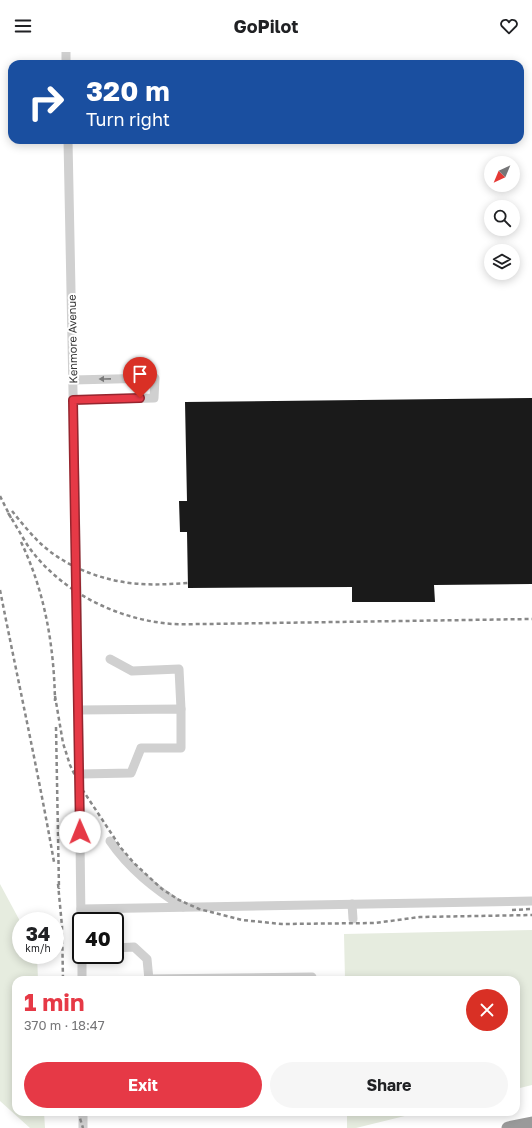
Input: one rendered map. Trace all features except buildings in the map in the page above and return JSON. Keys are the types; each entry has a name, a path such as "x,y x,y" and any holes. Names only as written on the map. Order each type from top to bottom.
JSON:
{"highway":[{"path":"508,1128 532,1123"}],"street":[{"name":"Kenmore Avenue","path":"68,144 79,710 81,912"},
{"path":"73,380 155,378 154,398 73,400"},
{"path":"80,774 131,772 141,748 181,748 179,669 132,671 110,659"},
{"path":"79,710 181,709"},
{"path":"110,841 130,867 150,884 183,907"},
{"path":"81,909 532,901"},
{"path":"352,904 353,919"},
{"path":"124,948 134,947 147,959 150,976"},
{"path":"82,964 82,976"},
{"path":"83,1116 83,1128"}],"shaded area":[{"path":"0,884 15,912 12,912 12,964 37,964 38,976 12,976 12,1112 0,1101"},
{"path":"532,930 532,1085 520,1088 520,976 345,976 344,934"},
{"path":"17,1116 44,1116 45,1128 30,1128"},
{"path":"347,1116 405,1116 356,1128 347,1128"}],"railway":[{"path":"0,496 11,518"},
{"path":"12,511 31,534 48,550 73,566 86,572 127,583 188,583"},
{"path":"8,513 34,554 61,580 92,601 109,609 145,620 168,624 184,624 532,619"},
{"path":"21,542 36,580 47,620 53,660 55,701"},
{"path":"0,590 35,760 54,862"},
{"path":"55,696 63,743 70,765 80,786 121,848 134,863 162,889 179,900 199,909 242,920 282,924 375,923 420,917 532,915"},
{"path":"56,727 59,889"},
{"path":"58,884 62,926 63,976"},
{"path":"512,910 532,909"},
{"path":"79,1116 83,1128"}],"route":[{"path":"80,832 73,400 140,398"}]}
